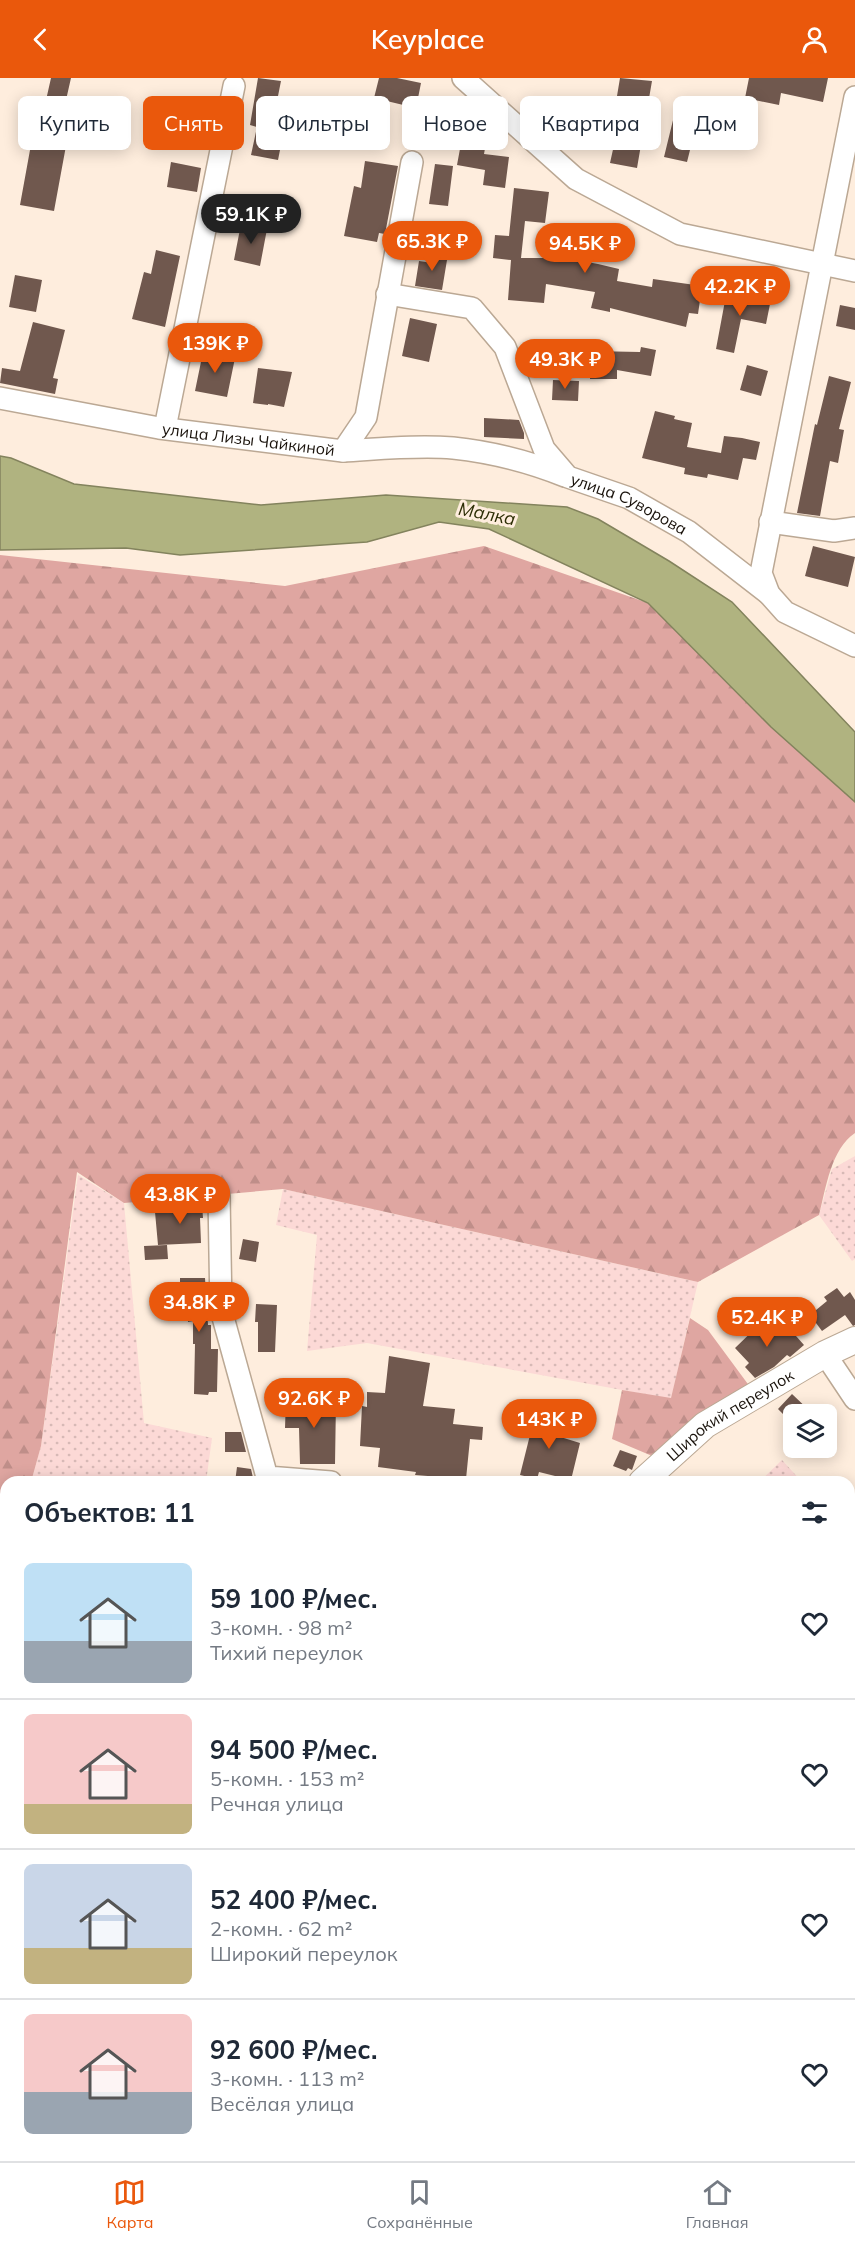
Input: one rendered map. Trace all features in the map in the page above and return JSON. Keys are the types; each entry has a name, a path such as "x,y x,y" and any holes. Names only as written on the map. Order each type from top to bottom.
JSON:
{"street":[{"path":"463,78 576,179 680,234 855,271"},
{"path":"165,428 234,86"},
{"path":"769,594 761,573 855,98"},
{"name":"улица Лизы Чайкиной","path":"0,398 165,428 343,451 366,417 412,162"},
{"name":"улица Суворова","path":"387,294 472,308 505,347 544,450 568,477 629,498 689,532 769,594 784,612 855,646"},
{"path":"343,451 410,447 454,448 535,465 568,477"},
{"path":"770,522 834,531 855,528"},
{"path":"219,1196 221,1310 267,1476"},
{"name":"Широкий переулок","path":"649,1476 705,1425 825,1354 855,1340"},
{"path":"825,1354 855,1399"}],"shaded area":[{"path":"855,1156 855,1259 852,1261 819,1215 832,1169"},
{"path":"78,1175 124,1203 144,1423 212,1438 207,1476 33,1476 41,1446"},
{"path":"283,1189 698,1282 671,1399 367,1343 307,1351 317,1235 276,1225"},
{"path":"782,1460 797,1476 765,1476"}],"green space":[{"path":"484,546 648,603 771,727 855,802 855,1133 840,1149 835,1159 819,1215 698,1282 283,1189 124,1203 77,1172 41,1446 33,1476 0,1476 0,555 285,586"},
{"path":"690,1318 708,1330 756,1395 664,1461 612,1439 622,1390 671,1398"}],"water":[{"name":"Малка","path":"0,456 11,458 74,484 261,505 386,495 567,507 598,519 732,602 855,732 855,802 771,727 648,603 489,529 439,522 367,542 180,555 126,548 0,550"}],"building":[{"path":"51,78 71,78 67,96 47,96"},
{"path":"258,78 281,81 278,96 256,96 256,127 250,125"},
{"path":"379,78 397,78 421,83 418,96 402,96 402,105 390,102 390,96 374,96"},
{"path":"620,78 652,81 649,96 617,96"},
{"path":"749,78 828,78 823,102 781,93 779,105 758,101 758,96 745,96"},
{"path":"673,120 673,150 690,150 687,162 664,157"},
{"path":"256,132 256,150 280,150 278,160 251,155"},
{"path":"30,150 65,150 54,211 20,205"},
{"path":"460,150 485,150 484,154 509,157 505,188 483,185 485,170 457,165"},
{"path":"613,150 640,150 637,168 610,163"},
{"path":"365,161 398,166 385,234 379,233 377,242 344,236 354,186 361,188"},
{"path":"171,162 201,168 197,192 167,187"},
{"path":"435,164 453,166 448,206 429,204"},
{"path":"514,188 549,192 545,223 525,221 521,258 565,258 598,264 619,269 617,281 652,287 653,279 702,286 698,314 689,313 686,327 610,308 610,312 591,308 595,292 546,284 544,303 508,300 511,260 493,258 495,235 509,236"},
{"path":"241,224 267,229 260,266 234,260"},
{"path":"156,250 180,256 165,327 132,319 144,272 151,274"},
{"path":"435,252 448,254 442,290 415,286 419,261 433,263"},
{"path":"15,275 42,280 36,312 9,307"},
{"path":"727,290 771,299 766,324 741,319 734,353 716,349"},
{"path":"840,305 855,308 855,330 836,326"},
{"path":"410,318 437,324 429,362 402,356"},
{"path":"33,322 65,330 53,378 58,379 55,394 0,383 2,368 20,371"},
{"path":"641,347 656,350 651,376 617,370 617,379 590,379 591,351 640,352"},
{"path":"203,352 235,358 227,397 195,391"},
{"path":"747,365 768,371 761,396 740,390"},
{"path":"258,368 292,372 284,407 253,403"},
{"path":"829,376 851,382 839,429 844,430 838,463 830,461 820,516 797,513 815,424 817,425"},
{"path":"553,380 579,381 578,401 552,400"},
{"path":"655,411 692,423 687,447 721,453 724,436 742,438 760,442 756,460 743,458 738,480 708,474 707,478 684,474 685,468 642,458"},
{"path":"484,418 519,420 524,439 484,437"},
{"path":"813,546 855,557 848,587 805,576"},
{"path":"202,1204 201,1243 158,1245 155,1212 175,1211 175,1206"},
{"path":"243,1239 259,1242 256,1262 239,1259"},
{"path":"167,1245 168,1259 145,1260 144,1246"},
{"path":"180,1278 205,1278 208,1325 211,1325 211,1349 218,1349 217,1392 209,1392 208,1395 194,1394 195,1344 193,1344 193,1321 188,1322 187,1307 170,1307 170,1294 180,1294"},
{"path":"837,1288 844,1297 850,1292 855,1300 855,1325 853,1326 845,1315 822,1331 810,1315 827,1301 824,1297"},
{"path":"256,1304 277,1305 275,1352 258,1352"},
{"path":"765,1319 780,1335 788,1327 804,1345 790,1357 787,1355 774,1367 755,1378 745,1367 749,1363 735,1348"},
{"path":"389,1356 430,1363 423,1406 455,1409 453,1424 483,1427 482,1440 470,1439 466,1476 415,1475 416,1472 378,1467 380,1448 360,1446 362,1406 367,1407 367,1392 385,1393"},
{"path":"792,1394 802,1404 783,1404 783,1414 778,1409"},
{"path":"286,1398 336,1400 335,1464 300,1464 299,1428 285,1428"},
{"path":"542,1409 561,1414 554,1435 580,1443 572,1476 555,1476 539,1472 538,1476 520,1475 532,1427 536,1427"},
{"path":"225,1432 241,1432 246,1452 225,1452"},
{"path":"620,1450 637,1456 632,1470 628,1468 626,1471 613,1466"},
{"path":"237,1467 251,1469 253,1476 236,1476"}]}
